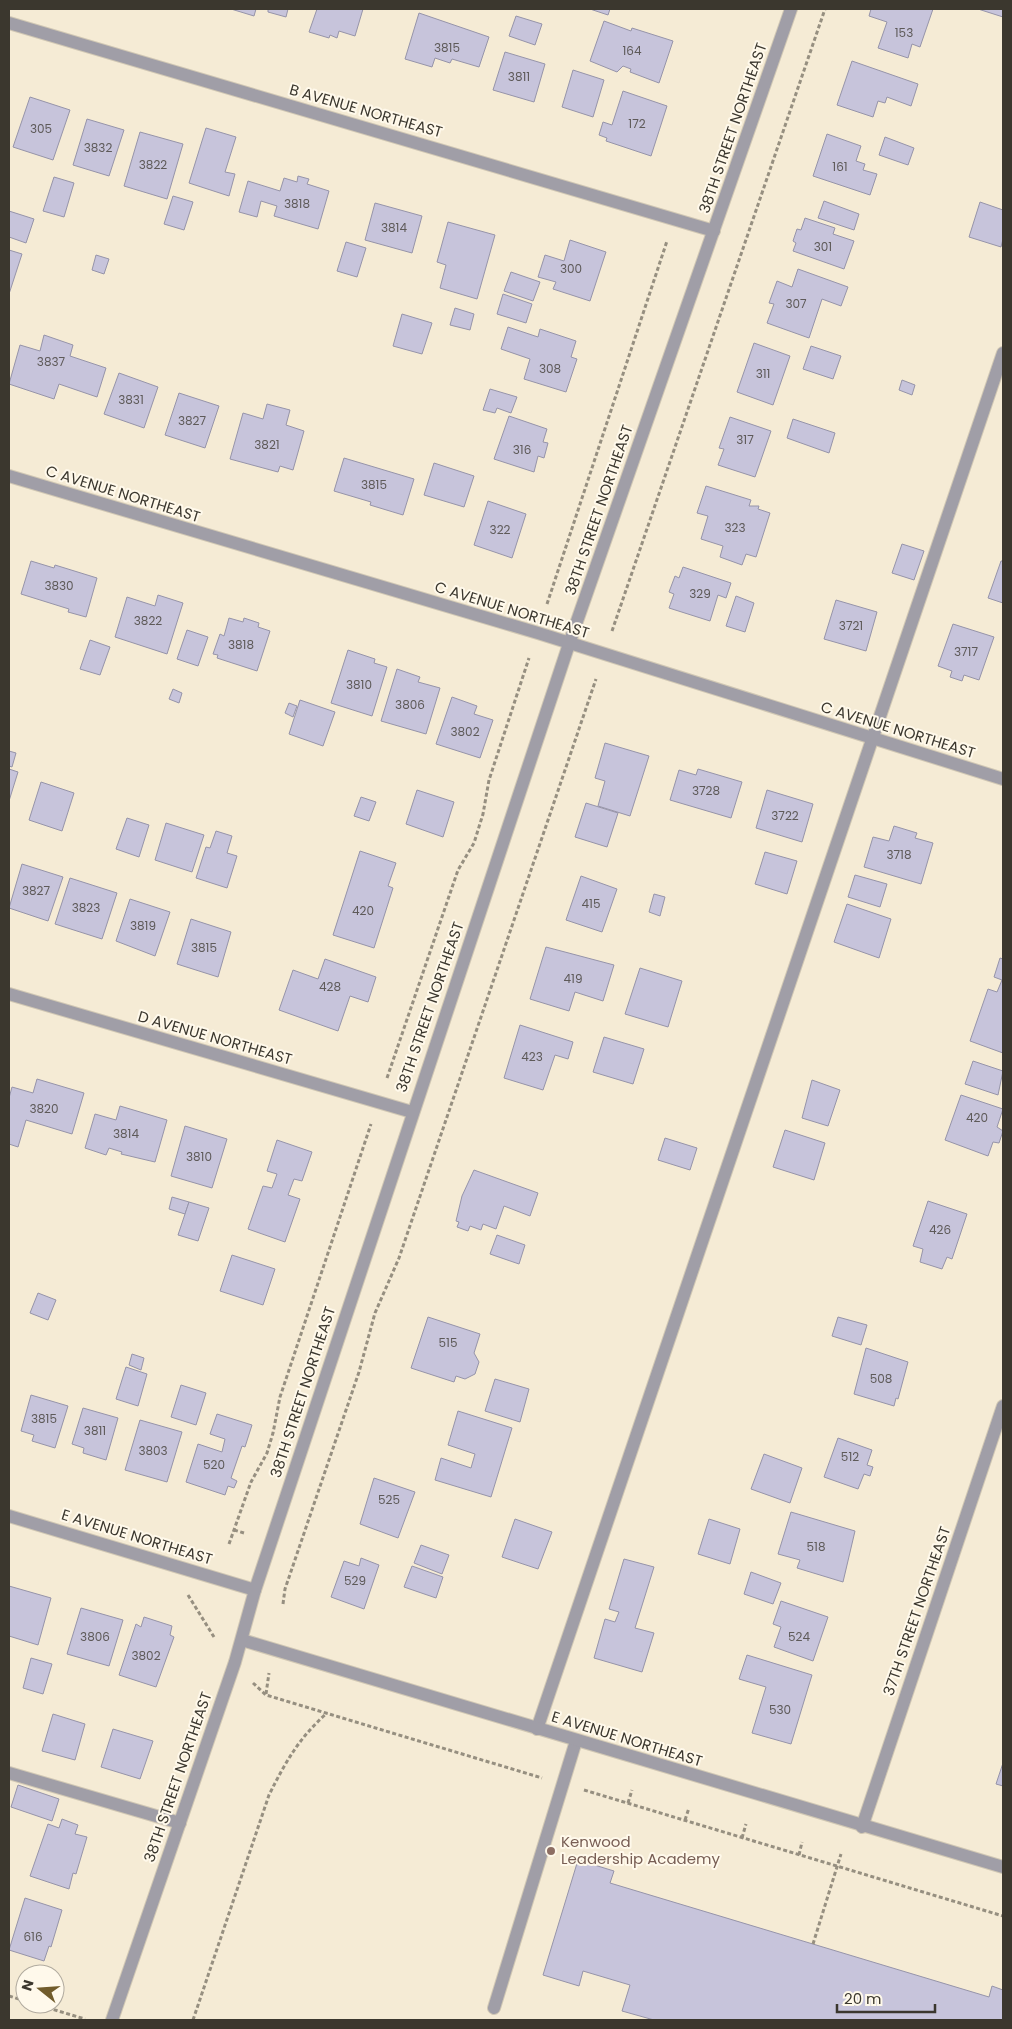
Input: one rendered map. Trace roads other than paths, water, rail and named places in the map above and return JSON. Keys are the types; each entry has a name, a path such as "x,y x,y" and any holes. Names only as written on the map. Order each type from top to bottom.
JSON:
{"street":[{"name":"38TH STREET NORTHEAST","path":"112,2020 242,1640 255,1590 412,1112 570,644 791,9"},
{"name":"B AVENUE NORTHEAST","path":"9,22 714,231"},
{"path":"537,1729 1003,353"},
{"name":"C AVENUE NORTHEAST","path":"9,476 570,644 1003,779"},
{"name":"D AVENUE NORTHEAST","path":"9,994 412,1112"},
{"name":"37TH STREET NORTHEAST","path":"862,1826 1003,1406"},
{"name":"E AVENUE NORTHEAST","path":"9,1516 255,1590"},
{"name":"E AVENUE NORTHEAST","path":"242,1640 1003,1867"},
{"path":"494,2008 576,1741"},
{"path":"9,1774 180,1823"}],"place":[{"name":"Kenwood Leadership Academy","path":"551,1851"}]}
